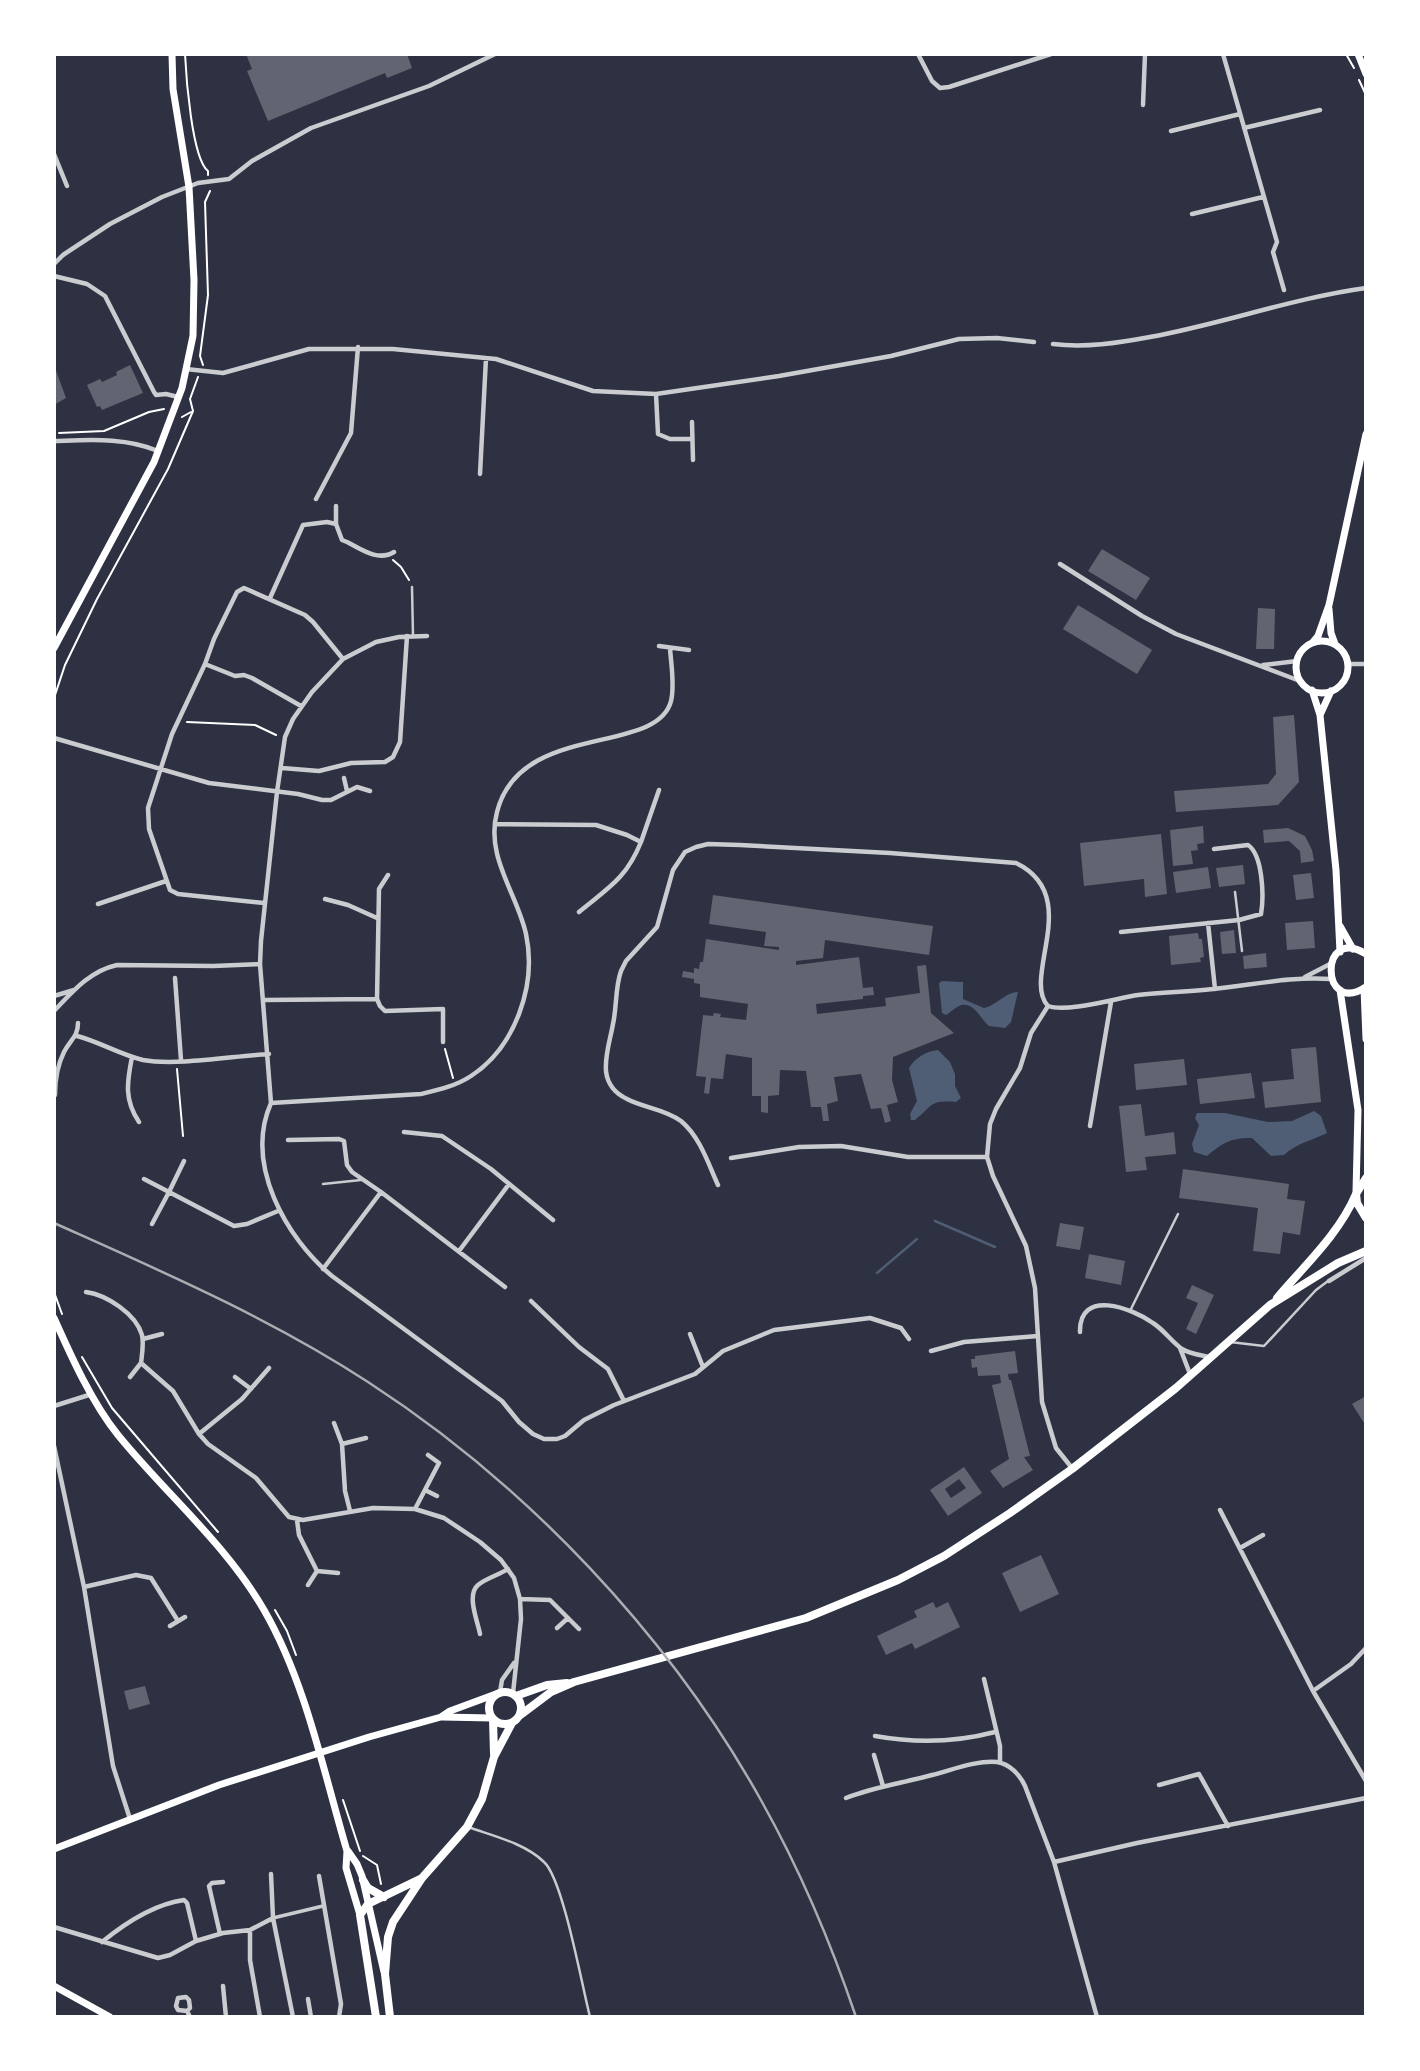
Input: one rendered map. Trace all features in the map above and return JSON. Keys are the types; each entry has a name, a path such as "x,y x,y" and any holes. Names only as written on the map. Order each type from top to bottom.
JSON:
{"main road":[{"path":"54,648 158,451 179,397 193,336 194,280 189,187 173,89 172,54"},
{"path":"1357,54 1366,74"},
{"path":"1331,691 1312,690 1300,681 1296,668 1301,651 1313,642 1320,631 1329,605 1366,434"},
{"path":"1329,605 1331,633 1335,644"},
{"path":"1313,642 1335,644 1342,650 1347,664 1343,682 1331,691 1320,715"},
{"path":"1312,690 1320,715 1340,952"},
{"path":"1339,925 1353,949"},
{"path":"1366,954 1353,949 1340,952 1330,964 1331,979 1340,990 1358,1110 1356,1193 1357,1203 1366,1218"},
{"path":"1340,990 1352,992 1365,988 1366,1039"},
{"path":"441,1717 493,1718 502,1724 515,1720 551,1692 574,1682 806,1618 898,1580 956,1549 1072,1469 1176,1388 1270,1305 1332,1235 1347,1214 1366,1178"},
{"path":"1270,1305 1338,1263 1366,1251"},
{"path":"54,1318 74,1363 116,1433 222,1552 264,1609 292,1669 347,1851 346,1868 360,1915 376,2017"},
{"path":"54,1849 219,1785 441,1717 498,1693 514,1695 547,1685 574,1682"},
{"path":"494,1757 493,1718 489,1705 498,1693"},
{"path":"385,1974 388,1937 393,1922 422,1878 467,1827 482,1799 494,1757 521,1708 514,1695"},
{"path":"347,1851 358,1864 363,1880 385,1974 390,2017"},
{"path":"360,1915 368,1904 384,1893 422,1878"},
{"path":"363,1880 368,1888 384,1893"},
{"path":"54,1986 110,2017"}],"street":[{"path":"54,264 63,255 127,214 162,197 208,181 229,179 252,162 311,128 429,86 495,54"},
{"path":"918,54 932,81 940,88 1051,54"},
{"path":"1143,105 1145,54"},
{"path":"1223,54 1277,242 1273,252 1284,290"},
{"path":"1244,128 1320,110"},
{"path":"1171,131 1240,114"},
{"path":"54,154 66,186"},
{"path":"1192,214 1263,197"},
{"path":"54,276 87,284 105,296 156,395 179,397"},
{"path":"1053,344 1089,345 1131,340 1203,327 1318,297 1366,288"},
{"path":"186,369 223,373 309,349 358,347 486,358 593,391 656,394 891,356 959,339 997,338 1034,342"},
{"path":"316,499 351,433 358,347"},
{"path":"480,474 486,358"},
{"path":"656,394 658,434 670,439 692,439"},
{"path":"692,422 693,460"},
{"path":"54,442 109,440 146,446 158,451"},
{"path":"335,506 336,524 342,540 376,556 387,556 394,552"},
{"path":"270,598 303,525 327,522 336,524"},
{"path":"1060,564 1142,616 1176,634 1300,681"},
{"path":"264,903 176,894 170,890 147,818 160,770 214,639 237,592 244,588 270,598 313,622 343,659"},
{"path":"282,768 319,771 351,763 385,762 393,757 400,742 410,636"},
{"path":"427,636 376,642 343,659 301,706 285,737 264,903 260,964 271,1103 264,1121 266,1170 278,1211 296,1240 323,1269 502,1401 519,1422 539,1437 557,1439 584,1420 624,1401 695,1374 723,1351 759,1335 791,1327 870,1318 901,1328 909,1339"},
{"path":"659,646 689,650"},
{"path":"271,1103 421,1094 456,1084 485,1065 501,1046 519,1014 526,987 526,935 495,850 495,824 500,799 515,776 556,751 645,727 662,714 671,700 670,648"},
{"path":"1262,665 1297,661"},
{"path":"205,664 235,676 252,678 301,706"},
{"path":"1347,664 1366,664"},
{"path":"54,738 209,783 322,800 331,800 357,787 370,791"},
{"path":"344,778 347,791"},
{"path":"579,912 616,883 625,871 641,842 659,790"},
{"path":"495,824 596,825 641,842"},
{"path":"718,1185 702,1150 688,1128 664,1112 618,1094 609,1085 604,1069 621,971 626,961 657,927 673,870 685,852 708,844 890,853 1016,863 1026,868 1035,878 1047,904 1049,924 1040,995 1048,1006 1060,1009 1111,1002 1137,995 1215,989 1304,977 1331,979"},
{"path":"1121,932 1239,920 1261,914 1262,892 1258,859 1252,848 1248,845 1214,849"},
{"path":"388,875 379,889 377,999 385,1010 443,1009 443,1042"},
{"path":"98,904 166,881"},
{"path":"325,899 348,905 377,918"},
{"path":"1208,923 1215,989"},
{"path":"54,1011 75,989 98,971 117,965 260,964"},
{"path":"1304,977 1330,964"},
{"path":"175,978 179,1060"},
{"path":"54,996 75,989"},
{"path":"264,1000 377,999"},
{"path":"1090,1126 1111,1002"},
{"path":"1048,1006 1031,1033 1020,1068 990,1124 987,1157 993,1176 1026,1246 1034,1279 1042,1402 1056,1448 1072,1469"},
{"path":"55,1096 59,1063 66,1048 77,1036 78,1023"},
{"path":"77,1036 132,1057 152,1061 269,1054"},
{"path":"132,1057 128,1099 139,1122"},
{"path":"404,1132 442,1136 509,1184 553,1220"},
{"path":"288,1140 339,1139 346,1144 349,1168 505,1287"},
{"path":"731,1158 779,1149 831,1146 908,1157 987,1157"},
{"path":"152,1224 184,1161"},
{"path":"145,1179 234,1226 247,1224 278,1211"},
{"path":"458,1251 509,1184"},
{"path":"323,1269 381,1192"},
{"path":"1329,1281 1366,1258"},
{"path":"86,1292 107,1298 121,1308 137,1326 143,1339 141,1363 130,1377"},
{"path":"531,1301 608,1369 624,1401"},
{"path":"1080,1332 1082,1315 1098,1304 1130,1312 1151,1321 1180,1347 1194,1354 1210,1357"},
{"path":"143,1339 162,1334"},
{"path":"690,1334 702,1367"},
{"path":"931,1351 964,1342 1038,1336"},
{"path":"1180,1347 1190,1374"},
{"path":"141,1363 173,1391 208,1444 256,1478 289,1517 298,1520 350,1511 395,1507 415,1509 444,1518 480,1542 508,1569 519,1588 521,1619 514,1695"},
{"path":"199,1434 251,1389 268,1368"},
{"path":"236,1377 251,1389"},
{"path":"54,1406 92,1394"},
{"path":"334,1423 342,1444 345,1491 350,1511"},
{"path":"342,1444 366,1438"},
{"path":"54,1446 84,1587 113,1766 131,1820"},
{"path":"415,1509 439,1463 428,1455"},
{"path":"425,1490 437,1496"},
{"path":"1220,1510 1313,1691 1366,1781"},
{"path":"298,1520 299,1535 317,1571"},
{"path":"1240,1548 1264,1535"},
{"path":"480,1634 473,1600 474,1592 478,1585 508,1569"},
{"path":"317,1571 338,1573"},
{"path":"308,1585 317,1571"},
{"path":"84,1587 136,1575 151,1578 178,1621"},
{"path":"520,1599 550,1600 579,1629"},
{"path":"170,1626 186,1617"},
{"path":"557,1628 568,1618"},
{"path":"1313,1691 1350,1664 1366,1648"},
{"path":"498,1693 502,1680 515,1663"},
{"path":"984,1679 1000,1746 1000,1762"},
{"path":"875,1736 891,1739 955,1739 995,1732"},
{"path":"874,1755 883,1786"},
{"path":"846,1798 883,1786 972,1765 1000,1762 1013,1769 1022,1778 1054,1862 1097,2017"},
{"path":"1159,1785 1199,1774 1228,1826"},
{"path":"1054,1862 1366,1798"},
{"path":"271,1874 273,1918 293,2017"},
{"path":"319,1876 341,2004 339,2017"},
{"path":"220,1934 209,1886 223,1882"},
{"path":"102,1942 140,1917 184,1900 196,1941"},
{"path":"54,1927 158,1958 170,1955 196,1941 250,1930 273,1918 323,1906"},
{"path":"250,1930 250,1960 260,2017"},
{"path":"223,1986 226,2017"},
{"path":"308,1999 311,2017"},
{"path":"187,2011 190,2017"}],"lane":[{"path":"410,636 412,587"},
{"path":"1235,892 1242,951"},
{"path":"323,1184 365,1179"},
{"path":"1130,1312 1178,1214"},
{"path":"1227,1342 1264,1346 1316,1290 1329,1281"},
{"path":"467,1827 523,1848 544,1861 553,1872 565,1910 590,2017"}],"path":[{"path":"186,54 188,92 202,166"},
{"path":"54,698 65,664 167,469 193,411 190,399 200,371 208,295 205,202 210,192"},
{"path":"54,433 104,431 160,408"},
{"path":"183,417 193,411"},
{"path":"387,556 401,567 412,587"},
{"path":"179,720 197,724 254,725 285,737"},
{"path":"443,1042 447,1063 456,1084"},
{"path":"179,1060 183,1136"},
{"path":"339,1790 361,1855 377,1865 384,1893"}],"water":[{"path":"963,982 963,999 984,1008 1018,992 1011,1022 1005,1028 989,1026 967,1005 960,1006 946,1015 942,1013 939,983"},
{"path":"938,1050 950,1062 955,1074 955,1086 961,1098 956,1102 936,1103 915,1120 911,1120 910,1114 917,1101 909,1068 921,1056"},
{"path":"1314,1111 1321,1116 1327,1133 1284,1155 1271,1156 1252,1138 1228,1142 1207,1156 1194,1152 1192,1144 1199,1125 1195,1118 1197,1113 1225,1113 1268,1122 1292,1121"}],"building":[{"path":"246,54 407,54 412,68 387,78 385,73 268,121 247,71 252,69"},
{"path":"54,365 66,398 54,405"},
{"path":"130,365 143,393 102,410 100,406 97,407 87,385 100,379 102,382"},
{"path":"1102,549 1150,578 1136,600 1088,571"},
{"path":"1078,605 1152,650 1137,674 1063,629"},
{"path":"1258,608 1275,609 1274,649 1256,649"},
{"path":"1294,715 1299,782 1278,805 1176,812 1174,791 1268,784 1276,774 1273,717"},
{"path":"1203,826 1204,843 1197,844 1198,850 1191,851 1193,864 1173,866 1170,830"},
{"path":"1288,828 1305,836 1314,861 1301,863 1300,851 1289,841 1264,843 1263,830"},
{"path":"1161,834 1167,894 1145,897 1144,879 1084,886 1080,843"},
{"path":"1243,865 1245,884 1219,887 1216,868"},
{"path":"1208,867 1211,888 1176,893 1173,872"},
{"path":"1311,873 1314,898 1296,900 1293,875"},
{"path":"713,895 933,926 929,955 825,940 823,958 796,961 796,965 859,957 863,988 873,987 874,995 863,996 863,999 816,1004 817,1014 886,1006 885,998 920,993 917,966 926,965 931,1013 954,1033 893,1057 892,1080 898,1102 887,1105 891,1121 885,1123 881,1108 871,1109 861,1074 834,1077 838,1101 827,1104 829,1121 823,1121 821,1107 811,1107 806,1071 780,1070 779,1095 768,1096 768,1113 761,1112 761,1096 752,1096 752,1058 726,1054 723,1079 711,1078 709,1094 704,1093 706,1077 696,1076 703,1015 713,1016 714,1013 721,1014 720,1017 746,1020 748,1004 700,997 700,984 694,983 694,979 682,977 683,971 694,973 694,968 699,969 700,962 703,962 706,939 779,950 779,947 764,946 766,932 709,924"},
{"path":"1313,921 1315,948 1287,950 1285,923"},
{"path":"1234,930 1236,953 1222,954 1220,932"},
{"path":"1198,933 1199,939 1202,939 1204,957 1200,958 1201,962 1171,965 1169,936"},
{"path":"1266,953 1267,967 1244,969 1243,956"},
{"path":"1316,1047 1321,1102 1265,1108 1262,1082 1294,1079 1291,1049"},
{"path":"1184,1059 1187,1085 1136,1090 1134,1064"},
{"path":"1251,1073 1255,1098 1200,1104 1197,1079"},
{"path":"1141,1104 1145,1136 1174,1132 1176,1154 1145,1157 1147,1170 1126,1172 1119,1106"},
{"path":"1183,1169 1289,1184 1287,1199 1305,1201 1300,1235 1283,1232 1280,1254 1253,1251 1258,1208 1179,1198"},
{"path":"1060,1223 1084,1227 1080,1250 1056,1246"},
{"path":"1089,1254 1125,1261 1121,1285 1085,1278"},
{"path":"1192,1285 1214,1295 1196,1334 1186,1329 1198,1303 1186,1298"},
{"path":"1015,1351 1018,1373 1008,1374 1030,1456 1024,1457 1033,1470 1003,1488 990,1471 1009,1459 992,1385 1001,1383 1000,1375 978,1376 977,1367 972,1368 971,1359 975,1359 975,1356"},
{"path":"1366,1396 1366,1426 1352,1404"},
{"path":"964,1467 982,1493 948,1516 930,1490","holes":["959,1479 966,1488 951,1498 945,1489"]},
{"path":"1041,1555 1059,1594 1020,1612 1002,1573"},
{"path":"933,1602 936,1608 948,1602 960,1627 915,1649 912,1643 886,1655 877,1636 917,1617 914,1611"},
{"path":"145,1686 150,1704 129,1710 124,1691"}],"waterway":[{"path":"935,1221 995,1247"},
{"path":"877,1273 917,1239"}],"railway":[{"path":"54,1223 214,1296 331,1359 427,1423 484,1468 538,1516 590,1568 639,1623 684,1681 725,1741 762,1802 802,1880 856,2017"}]}
